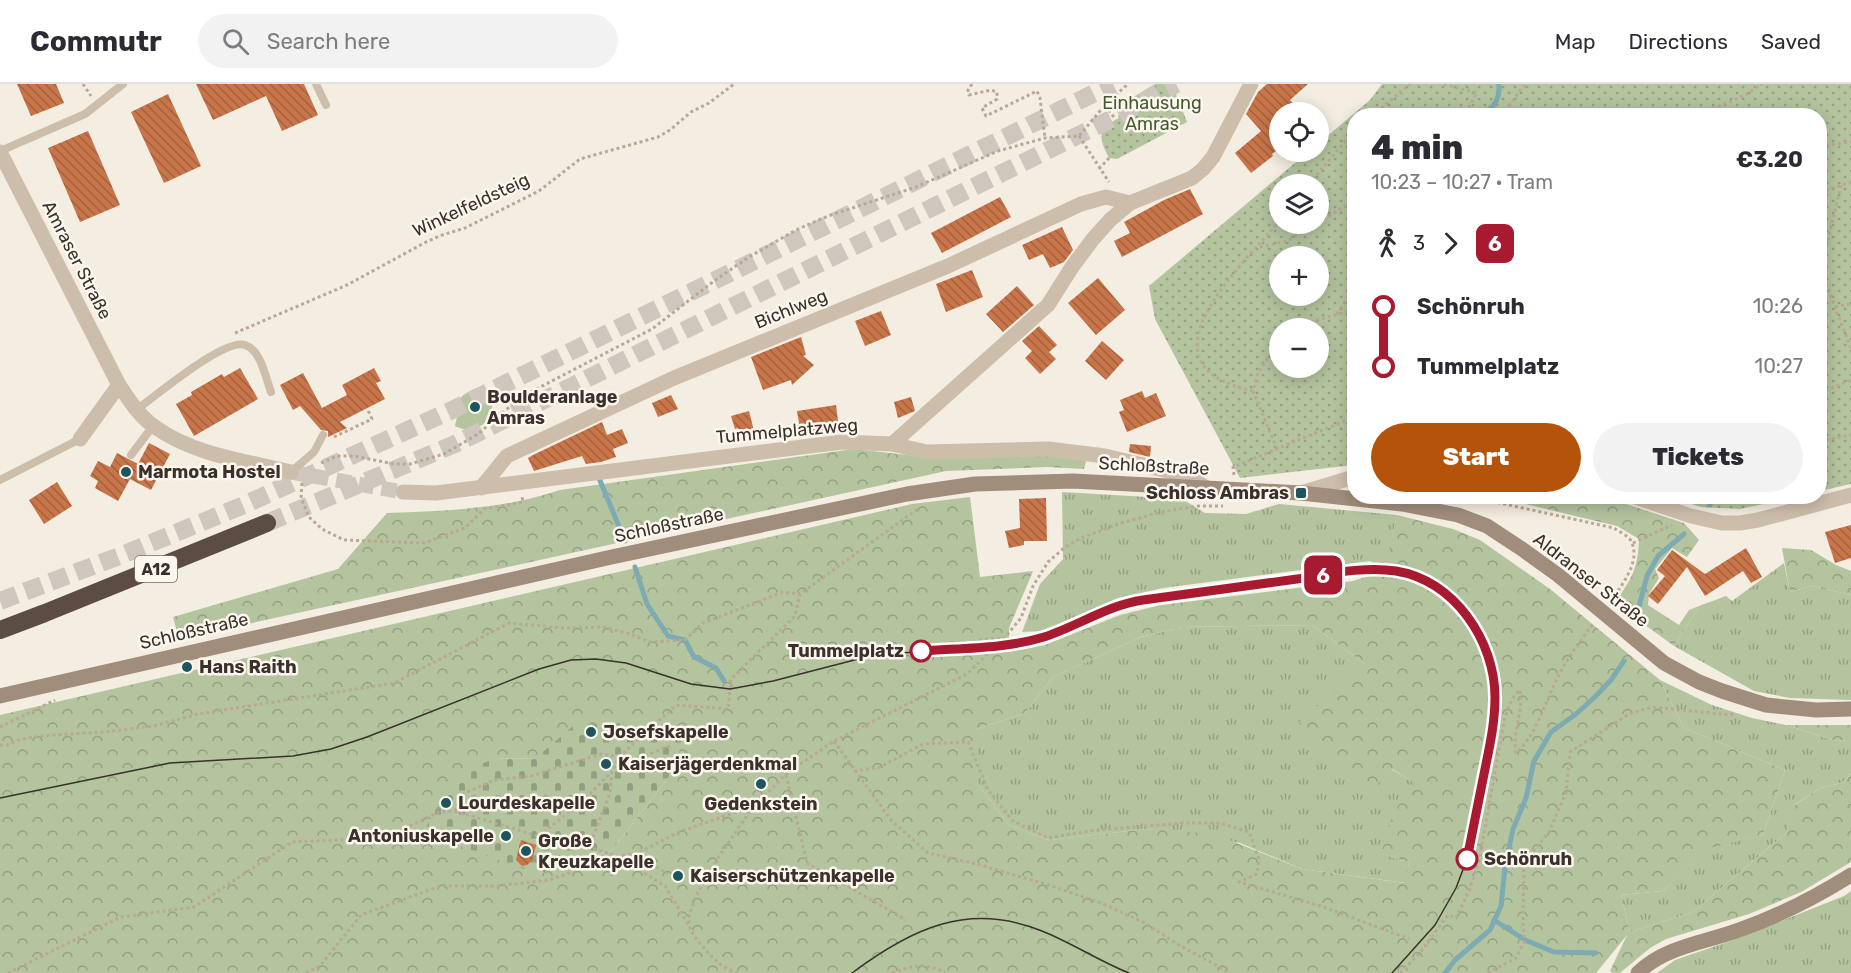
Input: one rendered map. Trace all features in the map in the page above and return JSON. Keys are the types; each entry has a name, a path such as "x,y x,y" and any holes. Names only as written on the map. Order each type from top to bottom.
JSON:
{"highway":[{"name":"A12","path":"0,630 267,523"}],"main road":[{"name":"Schloßstraße","path":"0,696 597,560 907,494 975,484 1073,481 1301,493"},
{"name":"Aldranser Straße","path":"1301,493 1347,498"},
{"name":"Aldranser Straße","path":"1402,504 1458,515 1487,526 1558,575 1664,663 1700,681 1766,705 1789,708 1851,709"},
{"path":"1638,973 1674,950 1738,931 1804,903 1851,874"}],"street":[{"path":"892,444 1048,305 1093,239 1130,203 1192,177 1203,169 1213,157 1251,84"},
{"name":"Amraser Straße","path":"0,151 119,385"},
{"name":"Bichlweg","path":"481,488 507,456 674,378 948,266 1081,204 1099,198 1112,198 1130,203"},
{"path":"80,439 119,385 136,410 153,426 177,440 205,451 298,474"},
{"name":"Tummelplatzweg","path":"403,492 436,493 481,488 842,442 892,444 927,452 1048,449 1105,456 1189,477 1206,488"},
{"name":"Schloßstraße","path":"1301,493 1347,479"},
{"path":"1827,501 1851,495"},
{"path":"1656,504 1691,516 1740,523 1818,504"}],"lane":[{"path":"0,151 85,114 123,84"},
{"path":"316,84 326,105"},
{"path":"136,410 217,351 233,345 246,345 255,353 271,392"},
{"path":"131,455 153,426"},
{"path":"298,474 321,438"},
{"path":"0,480 80,439"}],"path":[{"name":"Winkelfeldsteig","path":"217,351 236,332 347,285 419,246 442,235 465,228 539,191 580,159 658,137 734,84"},
{"path":"972,84 968,90 969,95 974,96 991,90 998,92 998,97 982,108 986,116 1037,91 1045,138"},
{"path":"315,467 337,456 354,456 402,465 417,463 444,454 478,434 521,397 652,329 714,280 748,257 796,230 828,216 916,188 986,155 1045,138 1078,136 1105,105 1128,84"},
{"path":"1382,108 1410,84"},
{"path":"1444,84 1477,93 1469,108"},
{"path":"1508,108 1521,89 1528,84"},
{"path":"1714,108 1762,84"},
{"path":"1105,105 1116,120"},
{"path":"1078,136 1109,181 1113,192 1112,198"},
{"path":"1318,174 1347,140"},
{"path":"1827,145 1851,142"},
{"path":"1099,169 1109,158"},
{"path":"1827,190 1851,182"},
{"path":"1827,242 1841,185"},
{"path":"1329,216 1347,205"},
{"path":"1253,391 1236,387 1214,377 1200,360 1197,342 1200,328 1215,297 1231,275 1269,234"},
{"path":"1258,247 1287,241 1299,234"},
{"path":"1827,287 1851,348"},
{"path":"1336,315 1347,298"},
{"path":"1835,307 1851,304"},
{"path":"1324,318 1347,312"},
{"path":"1269,357 1258,374 1253,391 1277,449"},
{"path":"1827,390 1851,380"},
{"path":"321,438 372,419 367,408"},
{"path":"690,928 690,915 699,890 754,806 786,774 834,741 967,674 1021,618 1039,573 1064,548 1100,530 1161,512 1198,506 1234,506 1233,467 1347,420"},
{"path":"1827,440 1851,435"},
{"path":"298,474 301,498 309,517 329,534 344,540 424,543 465,528 484,509 523,502"},
{"path":"1400,973 1420,954 1448,915 1456,918 1469,891 1479,861 1504,722 1507,710 1517,692 1520,690 1522,700 1516,731 1516,753 1542,714 1567,660 1631,570 1634,557 1633,543 1614,528 1504,504"},
{"path":"538,836 585,800 612,772 620,757 676,705 728,709 731,679 795,616 800,594 921,507"},
{"path":"1633,543 1691,516"},
{"path":"0,745 7,746 21,739 51,735 153,726 198,714 394,683 509,623 564,628 603,627 650,642 685,640 703,623 783,592 800,594"},
{"path":"979,640 1005,637"},
{"path":"0,728 55,700 64,681"},
{"path":"1488,973 1516,958 1525,940 1523,925 1524,862 1549,832 1566,793 1570,752 1629,714 1644,709 1652,707 1731,715 1745,699"},
{"path":"834,741 891,820 928,853 977,864 1101,903 1143,922 1230,973"},
{"path":"854,771 880,767 923,744 968,742 987,790 1013,821 1048,838 1089,831 1220,823 1249,832 1259,859 1257,874 1239,882 1324,908 1409,939"},
{"path":"455,811 460,795 494,780 531,776 601,754 631,761 670,746"},
{"path":"589,847 610,793 612,772"},
{"path":"786,774 807,862 906,920"},
{"path":"306,973 320,966 361,915 440,886 497,886 549,880 617,856 636,854 680,832 754,806"},
{"path":"8,973 121,916 194,907 292,842 386,838 439,812 455,811 538,836 589,847 617,856 665,886 694,936 728,972 738,973"},
{"path":"636,854 668,874"},
{"path":"892,973 911,965 933,966 945,973"}],"green space":[{"name":"Einhausung Amras","path":"1155,84 1172,84 1187,122 1117,159 1109,158 1103,145 1103,130 1118,119 1120,105"},
{"path":"1382,84 1851,84 1851,484 1827,489 1827,108 1361,108"},
{"path":"1347,119 1347,466 1240,478 1155,319 1149,286 1269,185 1269,234 1329,234 1329,174 1282,174 1296,162 1329,162 1329,135"},
{"name":"Boulderanlage Amras","path":"481,387 487,388 491,397 492,406 486,421 473,429 455,426 458,412 456,404 467,393"},
{"path":"854,449 925,457 1044,454 1086,461 1084,469 1047,467 946,471 179,639 173,617 338,569 387,513 453,510 496,505 560,490"},
{"path":"1062,492 1182,499 1205,513 1246,514 1279,504 1397,515 1385,571 1370,561 1163,588 1118,598 1043,631 1022,632 1040,584 1063,559"},
{"path":"970,497 980,577 1033,571 1009,628 1009,652 1045,645 1120,615 1161,605 1353,581 1384,571 1397,515 1453,529 1480,540 1550,589 1660,680 1684,728 1785,770 1763,835 1706,849 1663,891 1621,895 1630,932 1693,912 1786,833 1793,806 1820,788 1842,783 1851,774 1851,862 1801,892 1749,914 1666,939 1650,948 1620,973 1610,971 1627,935 1596,973 0,973 0,715 912,504","holes":["1312,625 1365,664 1299,722 1354,779 1376,786 1392,769 1415,783 1397,801 1381,854 1409,862 1405,883 1302,869 1214,834 1146,829 1049,840 1009,825 977,783 977,729 1025,713 1053,677 1141,637 1182,627","536,758 675,769 612,850 539,874 493,759"]},
{"path":"1525,504 1626,504 1684,523 1699,540 1687,557 1672,548 1655,569 1659,578 1649,594 1648,605 1679,625 1689,610 1699,606 1674,646 1615,603 1633,574 1639,539 1617,526"},
{"path":"1691,504 1764,504 1740,509 1701,507"},
{"path":"1782,548 1811,550 1851,571 1851,595 1813,586 1790,592"},
{"path":"1784,563 1790,592 1813,586 1851,595 1851,700 1790,698 1754,691 1674,646 1699,606 1726,596 1732,601"},
{"path":"1312,625 1365,664 1391,769 1416,783 1382,854 1409,862 1406,883 1302,869 1240,843 1146,829 1049,840 1009,825 977,783 977,729 1025,713 1053,677 1141,637 1182,627"},
{"path":"1660,680 1712,705 1752,718 1786,725 1833,740 1851,741 1851,774 1842,783 1820,788 1794,805 1786,833 1693,912 1630,932 1621,895 1663,891 1706,848 1763,835 1785,770 1684,728"},
{"path":"618,721 682,740 675,769 612,850 539,874 423,833 454,776 493,759 536,758 572,727"},
{"path":"1786,725 1851,725 1851,741 1833,740"},
{"path":"1851,891 1851,973 1657,973 1675,960 1736,939 1844,896"}],"building":[{"path":"17,84 56,84 64,103 31,116"},
{"path":"196,84 304,84 318,115 282,131 266,96 213,120"},
{"path":"1267,84 1308,84 1290,100 1292,102 1269,102 1269,159 1251,173 1235,153 1261,131 1246,114 1258,92"},
{"path":"168,94 201,166 164,183 131,112"},
{"path":"88,131 120,205 80,222 48,148"},
{"path":"1190,189 1203,214 1122,257 1114,241 1130,233 1124,222"},
{"path":"1000,197 1011,217 942,253 931,233"},
{"path":"1062,227 1073,250 1064,262 1050,268 1043,254 1029,260 1022,245"},
{"path":"972,270 983,297 946,312 936,284"},
{"path":"1098,278 1125,310 1096,335 1068,303"},
{"path":"1017,286 1034,305 1003,332 986,314"},
{"path":"881,311 891,335 865,346 855,321"},
{"path":"1039,326 1057,345 1049,352 1056,359 1040,374 1025,358 1032,351 1022,341"},
{"path":"801,337 806,355 803,356 814,365 792,385 791,380 763,390 751,357"},
{"path":"1102,341 1124,360 1106,380 1085,361"},
{"path":"240,368 258,399 194,436 176,404 192,395 191,392 222,374 224,377"},
{"path":"374,368 381,381 376,383 385,399 340,422 347,428 328,437 328,431 321,430 300,406 293,410 280,385 303,373 322,408 347,395 342,385"},
{"path":"1142,391 1145,398 1156,393 1166,416 1127,432 1119,412 1124,410 1120,400"},
{"path":"671,395 678,409 658,417 652,403"},
{"path":"911,397 915,411 898,418 894,402"},
{"path":"836,405 839,429 801,435 797,411"},
{"path":"749,411 755,435 741,438 731,416"},
{"path":"602,422 607,435 622,429 628,443 613,449 616,457 586,464 582,456 534,471 528,458"},
{"name":"Marmota Hostel","path":"149,443 170,454 151,490 130,479 118,501 95,488 98,481 90,476 98,461 110,467 117,453 138,464"},
{"path":"1130,444 1151,446 1150,457 1129,452"},
{"path":"57,482 72,506 44,524 29,500"},
{"path":"1046,498 1047,541 1024,541 1024,545 1009,548 1005,531 1020,528 1019,499"},
{"path":"1851,525 1851,558 1835,563 1825,532"},
{"path":"1746,548 1762,577 1751,583 1743,571 1705,596 1687,567 1658,604 1648,596 1665,576 1657,570 1672,550 1705,574"},
{"name":"Große Kreuzkapelle","path":"521,840 536,845 532,861 522,866 516,860"}],"waterway":[{"path":"1490,108 1495,103 1499,84"},
{"path":"599,478 625,541"},
{"path":"1636,618 1647,576 1658,556 1684,534"},
{"path":"635,567 647,604 668,636 685,640 694,657 716,668 724,681"},
{"path":"1445,973 1455,960 1490,930 1501,906 1505,867 1513,829 1526,798 1534,761 1551,732 1595,697 1624,661"},
{"path":"1494,920 1525,940 1554,952 1596,953"}],"tunnel":[{"path":"0,601 122,555 244,505 452,410 1113,84"},
{"path":"267,523 455,444 1111,119 1176,84"},
{"path":"291,472 403,492"}],"tram line":[{"name":"6","path":"921,651 1007,644 1037,639 1120,605 1143,600 1354,571 1383,569 1408,573 1442,590 1462,609 1480,637 1489,661 1495,693 1493,727 1467,859"},
{"path":"0,798 170,763 293,756 331,749 539,669 571,660 596,659 626,663 691,684 730,689 773,681 870,656 1023,642 1047,636 1131,602 1354,571 1389,571 1421,578 1436,585 1461,607 1472,622 1489,661"},
{"path":"1392,973 1435,925 1456,888 1467,859 1493,727 1495,699"},
{"path":"852,973 874,957 919,932 941,924 989,919 1015,922 1042,931 1129,973"}],"place":[{"name":"Boulderanlage Amras","path":"475,407"},
{"name":"Marmota Hostel","path":"126,472"},
{"name":"Schloss Ambras","path":"1301,493"},
{"name":"Tummelplatz","path":"921,651"},
{"name":"Hans Raith","path":"187,667"},
{"name":"Josefskapelle","path":"591,732"},
{"name":"Kaiserjägerdenkmal","path":"606,764"},
{"name":"Gedenkstein","path":"761,784"},
{"name":"Lourdeskapelle","path":"446,803"},
{"name":"Antoniuskapelle","path":"506,836"},
{"name":"Große Kreuzkapelle","path":"526,851"},
{"name":"Schönruh","path":"1467,859"},
{"name":"Kaiserschützenkapelle","path":"678,876"}]}
